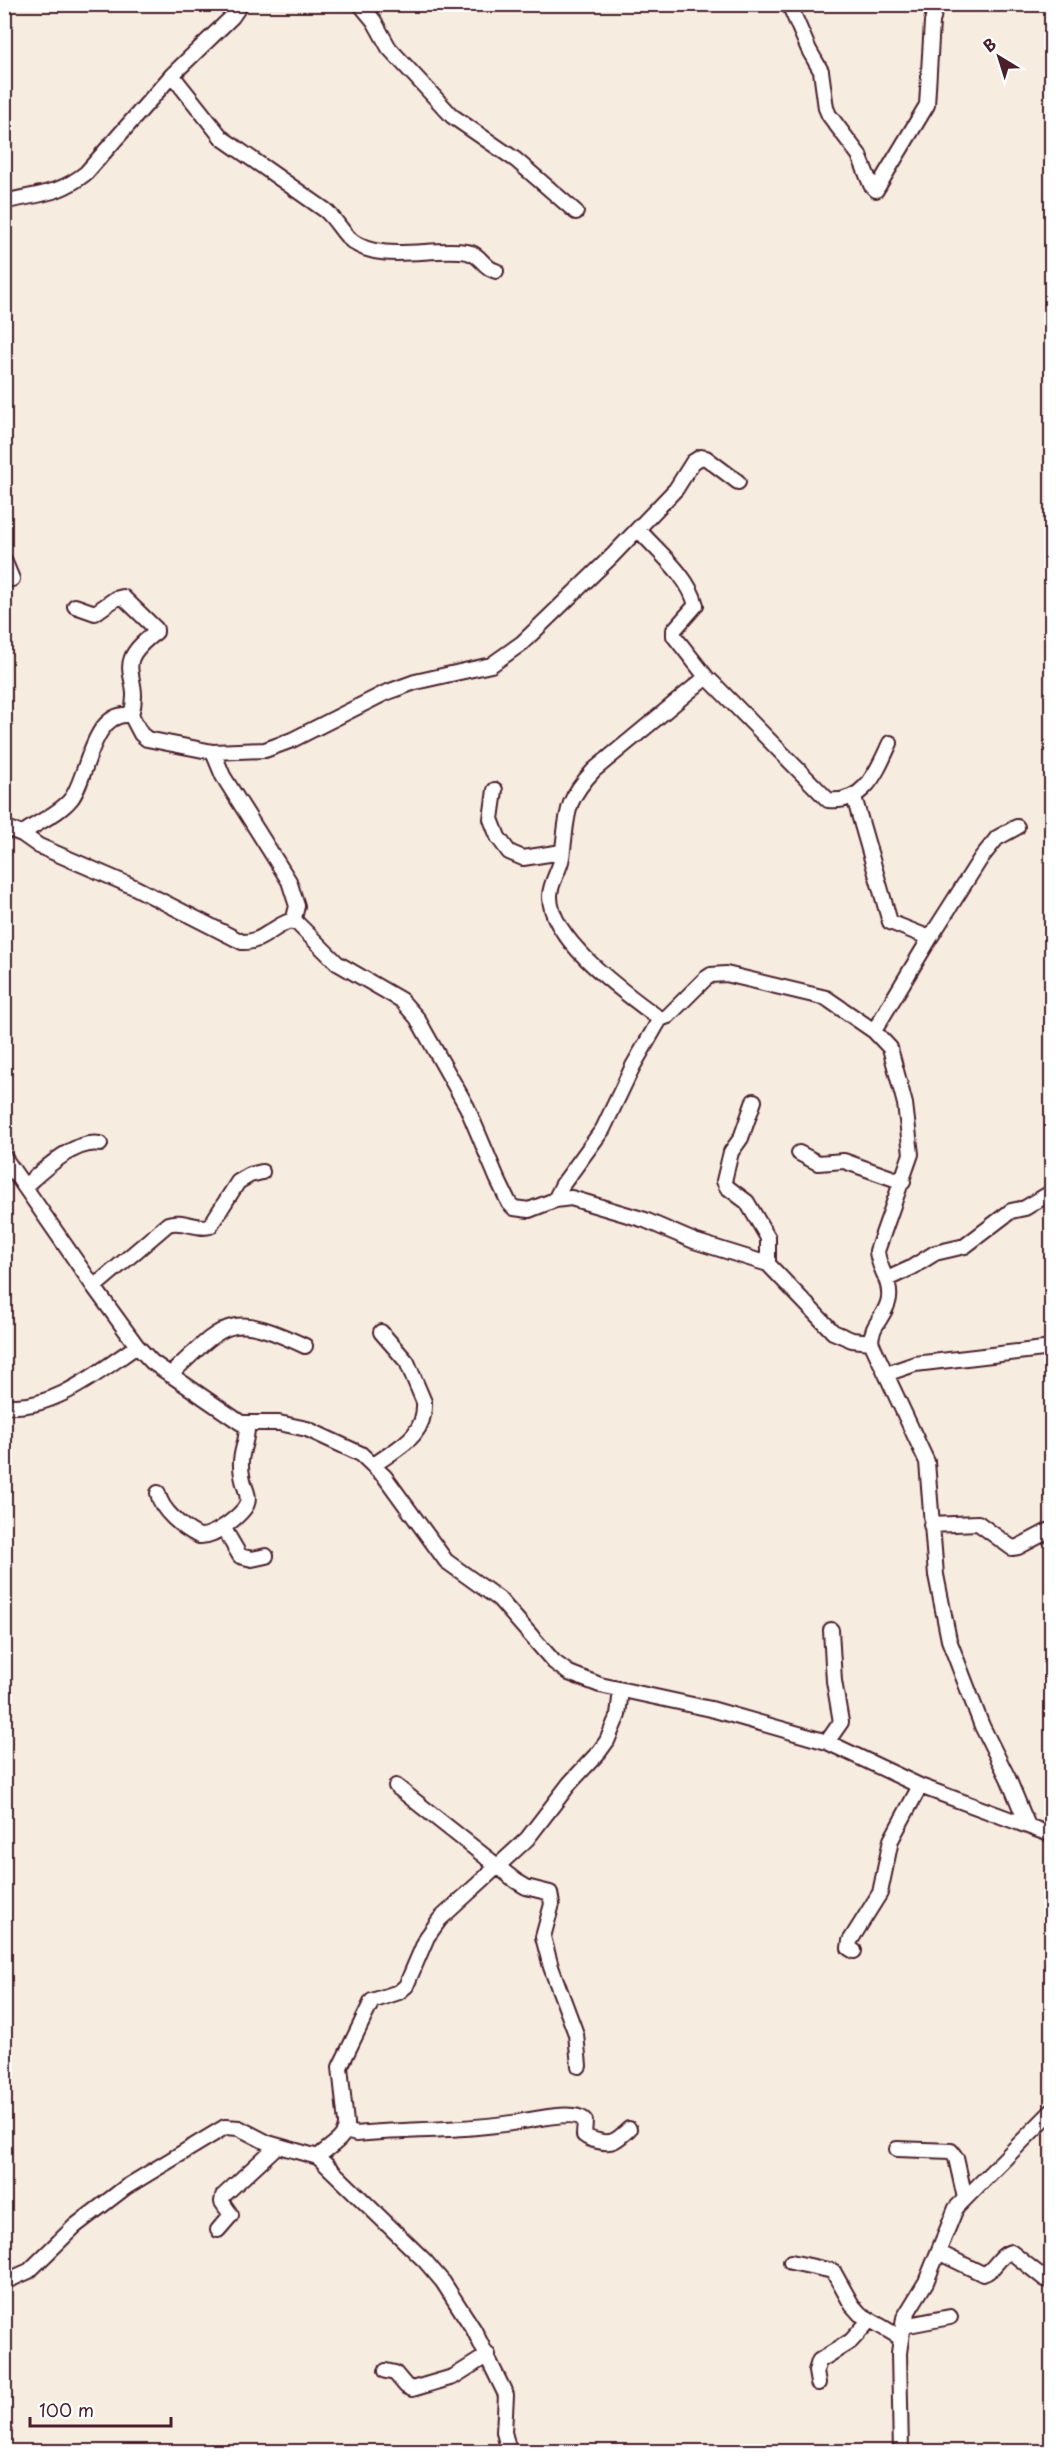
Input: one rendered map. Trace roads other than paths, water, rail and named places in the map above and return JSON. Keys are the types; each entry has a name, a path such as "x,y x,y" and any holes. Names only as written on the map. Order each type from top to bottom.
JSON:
{"street":[{"path":"4,202 55,192 86,173 172,75 232,17 241,4"},
{"path":"360,4 374,21 389,48 452,116 516,160 576,212"},
{"path":"789,4 821,71 829,115 859,154 871,185 876,190 927,105 932,22 936,4"},
{"path":"172,75 222,138 325,210 352,241 375,251 467,252 475,254 485,267 496,271"},
{"path":"75,606 95,613 123,597 156,628 156,632 135,650 130,661 134,704 131,715 141,734 147,739 213,752 265,750 278,747 402,686 492,665 528,638 638,529 676,489 697,459 706,458 738,482"},
{"path":"638,529 678,573 696,605 674,630 674,636 707,678 824,797 835,800 854,797 873,778 890,743"},
{"path":"4,560 12,579"},
{"path":"660,1019 626,994 593,965 558,923 553,913 550,894 562,852 564,822 580,784 699,682 707,678"},
{"path":"22,834 71,799 86,762 105,727 118,716 131,715"},
{"path":"213,752 223,776 289,881 297,906 293,922"},
{"path":"495,790 491,819 498,837 509,852 523,858 562,852"},
{"path":"854,797 890,922 930,938"},
{"path":"4,826 22,834 39,846 134,887 242,942 260,939 284,923 293,922 309,933 337,963 401,1000 417,1018 467,1107 509,1203 514,1208 529,1210 555,1200 571,1198 645,1220 694,1241 768,1264 833,1332 852,1340 871,1342"},
{"path":"874,1031 930,938 990,846 998,838 1017,827"},
{"path":"555,1200 563,1184 603,1129 633,1066 660,1019 668,1016 711,975 726,974 826,998 874,1031 890,1048 905,1104 912,1146 903,1182 877,1251 890,1288 887,1308 872,1329 871,1342 927,1462 940,1605 949,1640 982,1726 1008,1778 1028,1826"},
{"path":"754,1101 741,1138 731,1152 724,1181 727,1187 747,1202 768,1238 768,1264"},
{"path":"25,1186 61,1157 86,1144 100,1144"},
{"path":"799,1153 818,1163 844,1161 903,1182"},
{"path":"4,1157 94,1287 137,1346 152,1362 241,1423 279,1423 307,1429 361,1454 374,1465 446,1562 499,1599 554,1662 580,1678 621,1690 711,1709 827,1742 920,1786 1052,1835"},
{"path":"94,1287 171,1223 205,1228 210,1226 238,1182 250,1175 262,1172"},
{"path":"887,1278 935,1253 965,1246 1011,1211 1025,1208 1052,1192"},
{"path":"170,1375 214,1334 235,1325 250,1326 305,1346"},
{"path":"374,1465 416,1433 423,1420 424,1409 424,1402 407,1362 381,1332"},
{"path":"4,1405 27,1407 77,1386 137,1346"},
{"path":"886,1374 915,1364 1052,1348"},
{"path":"158,1493 163,1506 194,1533 203,1537 243,1513 248,1500 241,1462 247,1441 247,1424"},
{"path":"931,1525 978,1523 1012,1548 1052,1529"},
{"path":"223,1527 240,1556 252,1559 267,1556"},
{"path":"827,1742 841,1722 834,1681 831,1630"},
{"path":"346,2131 340,2067 372,2001 399,1992 406,1986 427,1937 440,1919 539,1826 570,1783 607,1741 618,1715 621,1690"},
{"path":"396,1786 496,1867 526,1887 550,1893 552,1898 543,1938 551,1967 576,2034 579,2066"},
{"path":"854,1951 849,1948 850,1941 880,1893 891,1840 920,1786"},
{"path":"901,2451 899,2353 907,2313 926,2283 951,2216 965,2198 1052,2111"},
{"path":"346,2131 356,2134 500,2125 544,2117 578,2116 585,2121 584,2135 588,2139 608,2144 613,2143 629,2129"},
{"path":"4,2282 30,2271 75,2226 126,2187 225,2127 238,2128 277,2146 318,2157 440,2278 488,2355 507,2400 504,2432 509,2451"},
{"path":"318,2157 346,2131"},
{"path":"218,2230 231,2216 222,2202 223,2196 277,2146"},
{"path":"897,2149 951,2151 957,2158 965,2198"},
{"path":"938,2252 983,2274 990,2272 1004,2255 1011,2252 1045,2279 1052,2280"},
{"path":"791,2262 833,2271 852,2305 869,2321 902,2332 950,2317"},
{"path":"818,2383 816,2371 819,2361 851,2341 869,2321"},
{"path":"386,2370 395,2373 406,2386 412,2389 453,2377 488,2355"}]}
